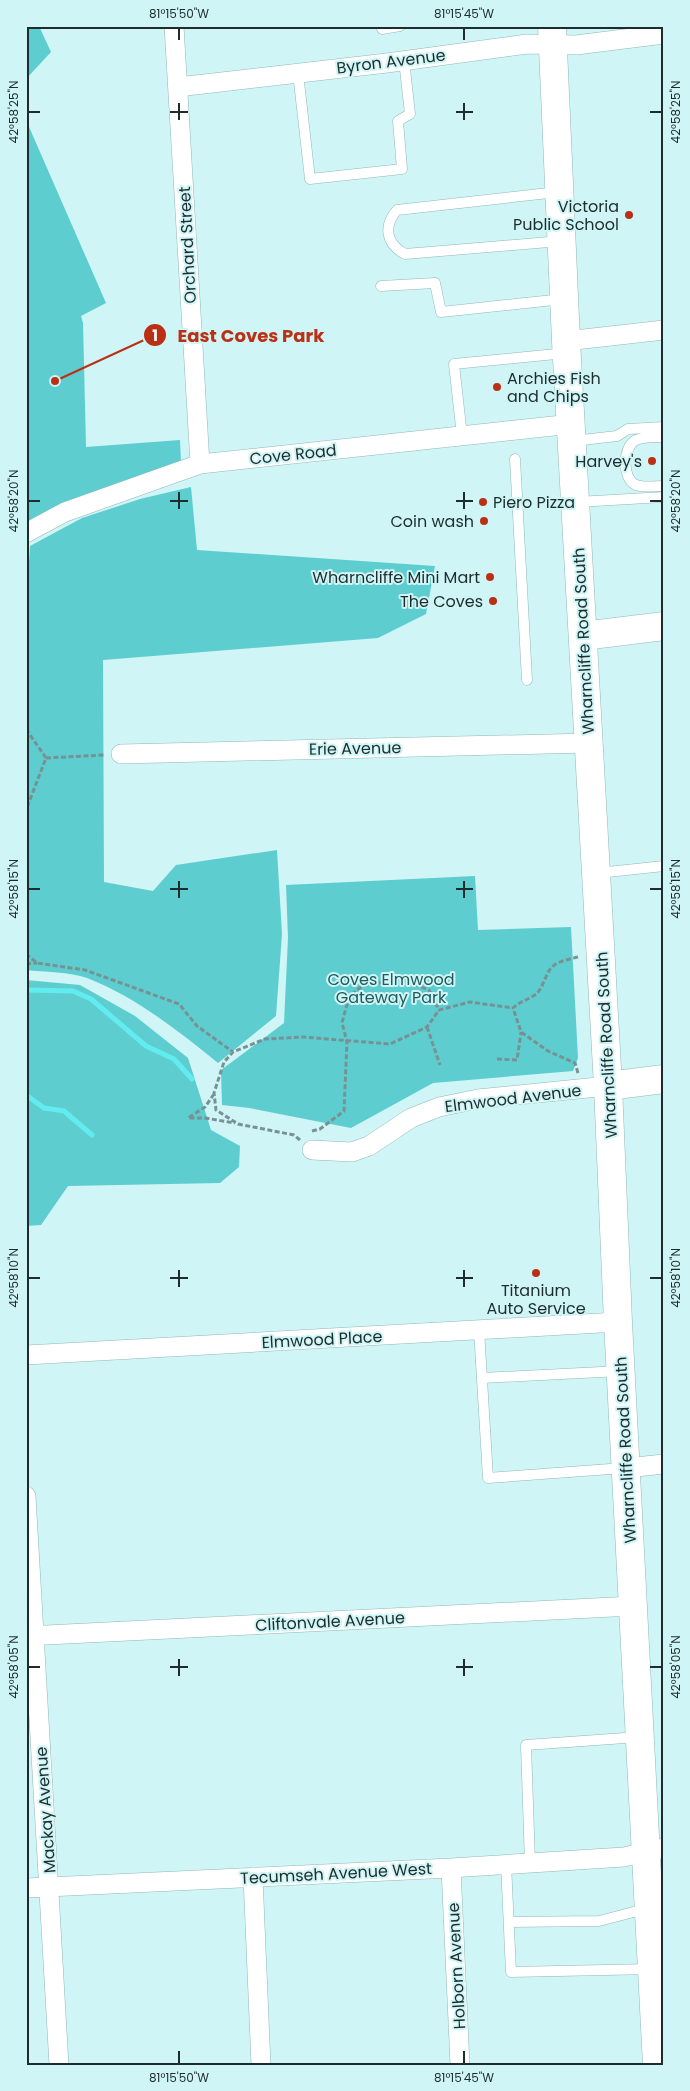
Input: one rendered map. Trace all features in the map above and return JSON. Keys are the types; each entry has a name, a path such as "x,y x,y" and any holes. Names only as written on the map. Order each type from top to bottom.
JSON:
{"main road":[{"name":"Wharncliffe Road South","path":"552,35 566,347 596,873 596,1087 618,1322 640,1737 655,1850 649,1908 657,2065"},
{"path":"583,636 664,626"},
{"name":"Elmwood Avenue","path":"596,1087 664,1079"}],"street":[{"name":"Orchard Street","path":"174,26 200,464"},
{"name":"Byron Avenue","path":"178,87 527,44 552,35 576,45 664,34"},
{"path":"566,347 664,330"},
{"name":"Cove Road","path":"26,533 65,512 200,464 462,436 572,432"},
{"name":"Erie Avenue","path":"121,754 589,742"},
{"name":"Elmwood Avenue","path":"312,1150 352,1152 369,1146 411,1118 438,1107 478,1099 596,1087"},
{"name":"Elmwood Place","path":"26,1355 618,1322"},
{"path":"626,1468 664,1464"},
{"name":"Mackay Avenue","path":"26,1496 30,1636 50,1886 58,2065"},
{"name":"Cliftonvale Avenue","path":"30,1636 633,1606"},
{"name":"Tecumseh Avenue West","path":"26,1888 451,1868 624,1857 655,1850"},
{"name":"Holborn Avenue","path":"451,1868 460,2065"},
{"path":"253,1877 261,2065"}],"lane":[{"path":"382,29 400,26"},
{"path":"298,73 310,179 402,169 398,120 410,114 404,60"},
{"path":"559,192 397,210 393,215 388,233 392,245 405,254 561,241"},
{"path":"381,286 435,283 441,312 564,299"},
{"path":"462,436 454,364 566,347"},
{"path":"572,432 618,436 628,429 664,426"},
{"path":"664,437 634,440 626,453 627,475 636,485 664,486"},
{"path":"515,458 527,680"},
{"path":"576,502 664,497"},
{"path":"596,873 664,866"},
{"path":"479,1330 488,1478 626,1468"},
{"path":"482,1378 621,1371"},
{"path":"530,1863 526,1745 640,1737"},
{"path":"506,1864 511,1972 652,1969"},
{"path":"509,1922 599,1921 649,1908"}],"path":[{"path":"26,729 46,758"},
{"path":"46,758 121,754"},
{"path":"26,810 46,758"},
{"path":"26,954 37,963"},
{"path":"312,1150 294,1136 205,1118 188,1118 205,1107 214,1094 224,1062 233,1052 265,1039 303,1038 390,1044 427,1027 438,1010 470,1002 513,1008 520,1002 532,998 538,992 553,967 578,957"},
{"path":"26,964 37,963 85,970 179,1004 197,1026 233,1052"},
{"path":"294,1136 320,1129 344,1111 347,1042 342,1024 349,997 362,986 400,980 429,990 438,1010"},
{"path":"497,1059 517,1060 522,1032 513,1008"},
{"path":"427,1027 440,1065"},
{"path":"522,1032 548,1051 574,1063 596,1087"},
{"path":"214,1094 216,1110 238,1124"}],"green space":[{"path":"26,26 39,26 51,52 26,79"},
{"path":"26,120 106,303 81,316 83,323 86,447 180,440 181,463 26,530"},
{"path":"191,487 197,550 435,566 426,614 378,638 103,660 104,882 153,891 176,865 277,850 282,934 276,1016 218,1063 156,1015 105,986 73,974 26,970 26,612 30,546 82,518 140,499"},
{"name":"Coves Elmwood Gateway Park","path":"475,876 478,930 571,927 578,1058 573,1071 433,1083 351,1128 249,1108 222,1105 221,1070 284,1023 288,938 286,885"},
{"path":"26,980 80,985 135,1016 188,1058 211,1130 240,1146 239,1167 220,1183 68,1186 41,1225 26,1226"}],"waterway":[{"path":"26,990 73,991 91,999 146,1046 174,1059 192,1079"},
{"path":"26,1095 44,1108 64,1111 92,1135"}],"place":[{"name":"Victoria Public School","path":"629,215"},
{"name":"East Coves Park","path":"55,381"},
{"name":"Archies Fish and Chips","path":"497,387"},
{"name":"Harvey's","path":"652,461"},
{"name":"Piero Pizza","path":"483,502"},
{"name":"Coin wash","path":"484,521"},
{"name":"Wharncliffe Mini Mart","path":"490,577"},
{"name":"The Coves","path":"493,601"},
{"name":"Titanium Auto Service","path":"536,1273"}]}
